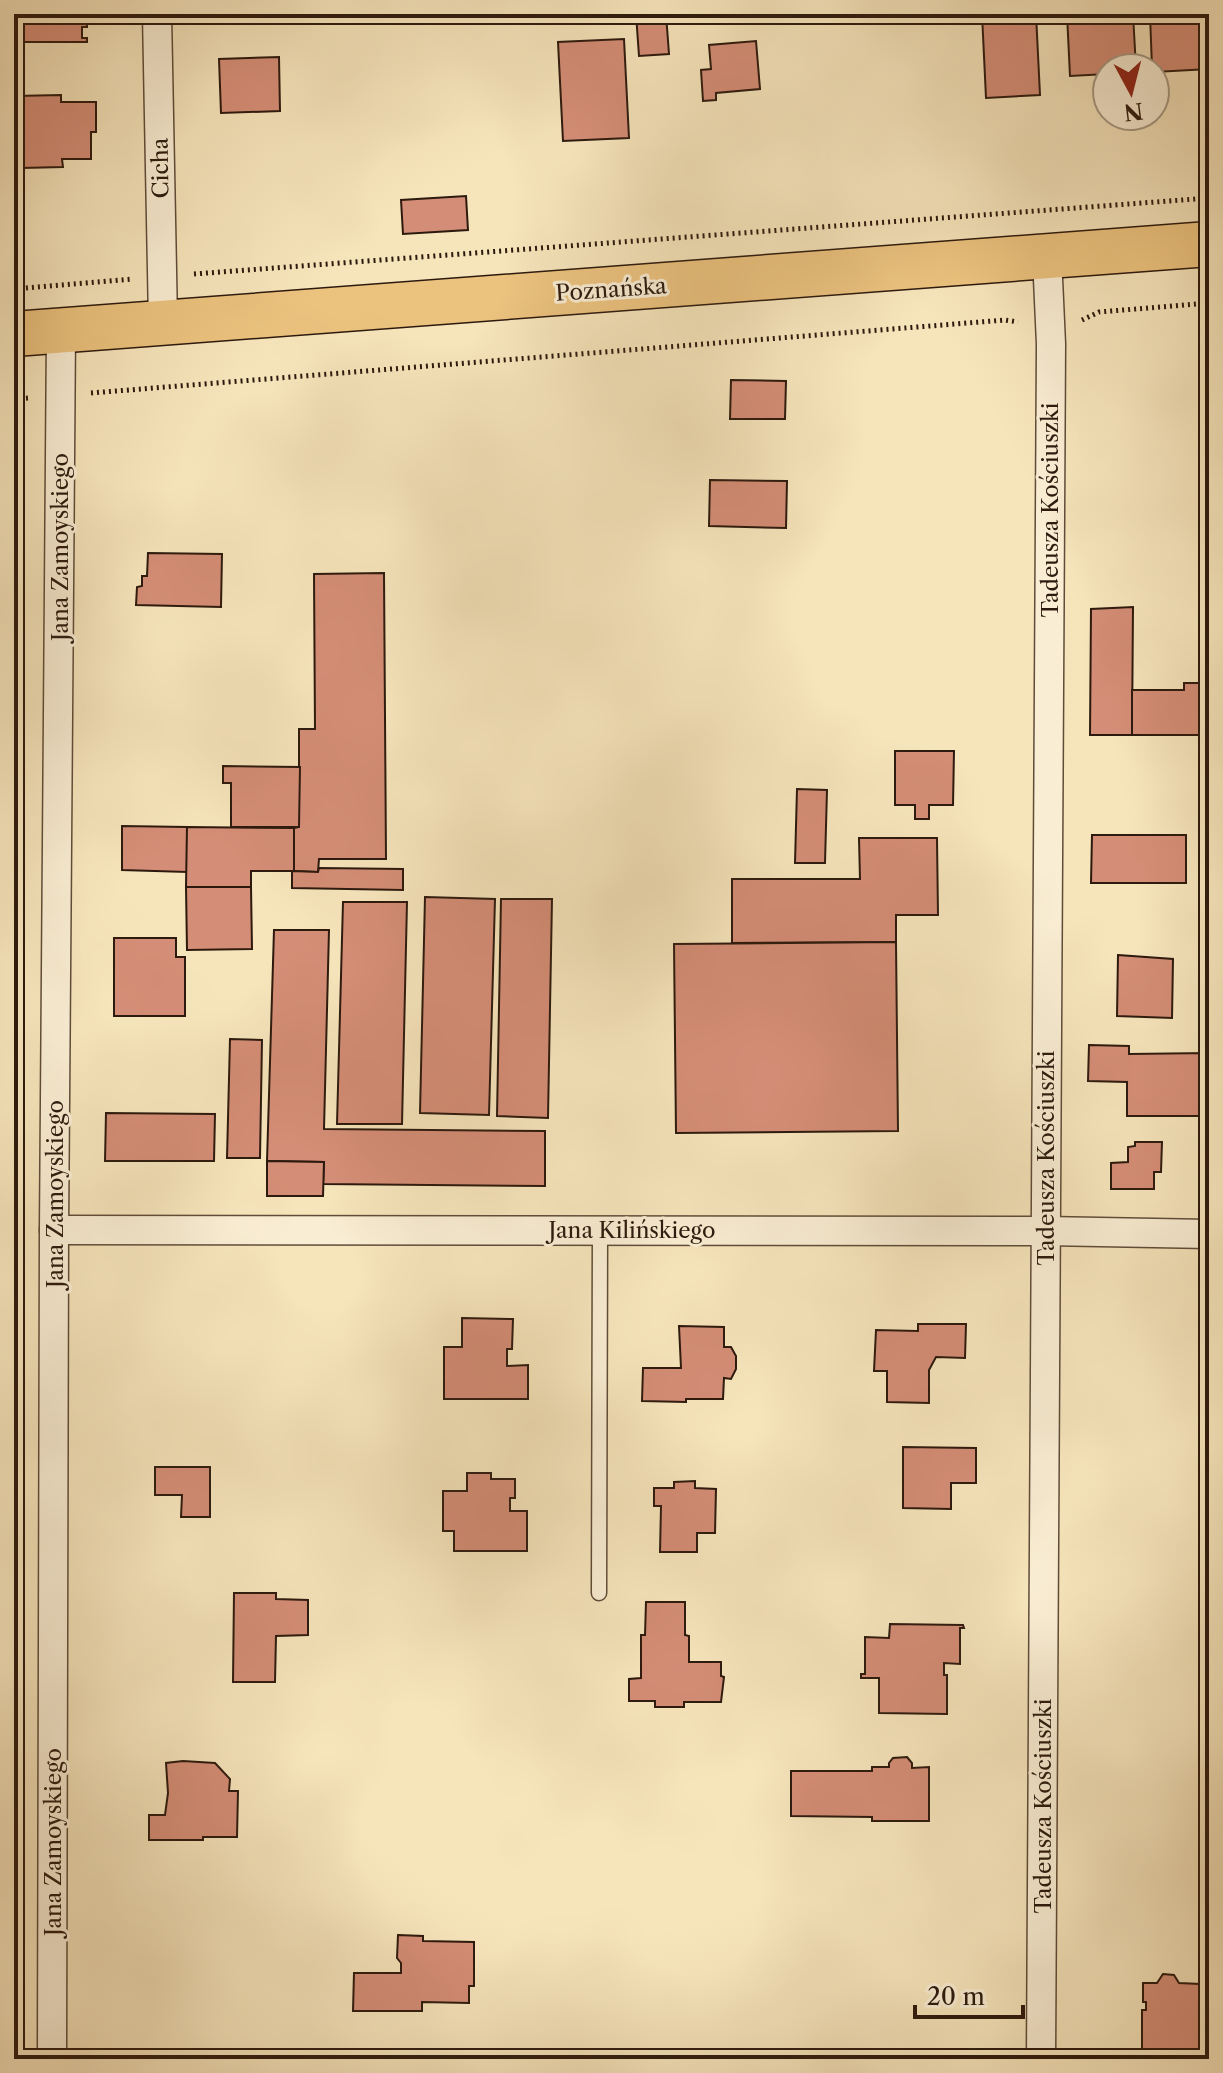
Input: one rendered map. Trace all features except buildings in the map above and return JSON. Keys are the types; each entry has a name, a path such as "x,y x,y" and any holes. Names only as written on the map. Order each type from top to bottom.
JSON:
{"main road":[{"name":"Poznańska","path":"14,334 1209,244"}],"street":[{"name":"Cicha","path":"157,14 163,322"},
{"name":"Tadeusza Kościuszki","path":"1041,2059 1051,344 1047,257"},
{"name":"Jana Zamoyskiego","path":"52,2059 61,330"},
{"name":"Jana Kilińskiego","path":"54,1230 1045,1231 1209,1234"}],"lane":[{"path":"599,1593 600,1230"}],"path":[{"path":"14,289 1209,198"},
{"path":"14,399 1005,320 1027,323 1031,346 1079,340 1082,320 1099,312 1209,303"}]}
